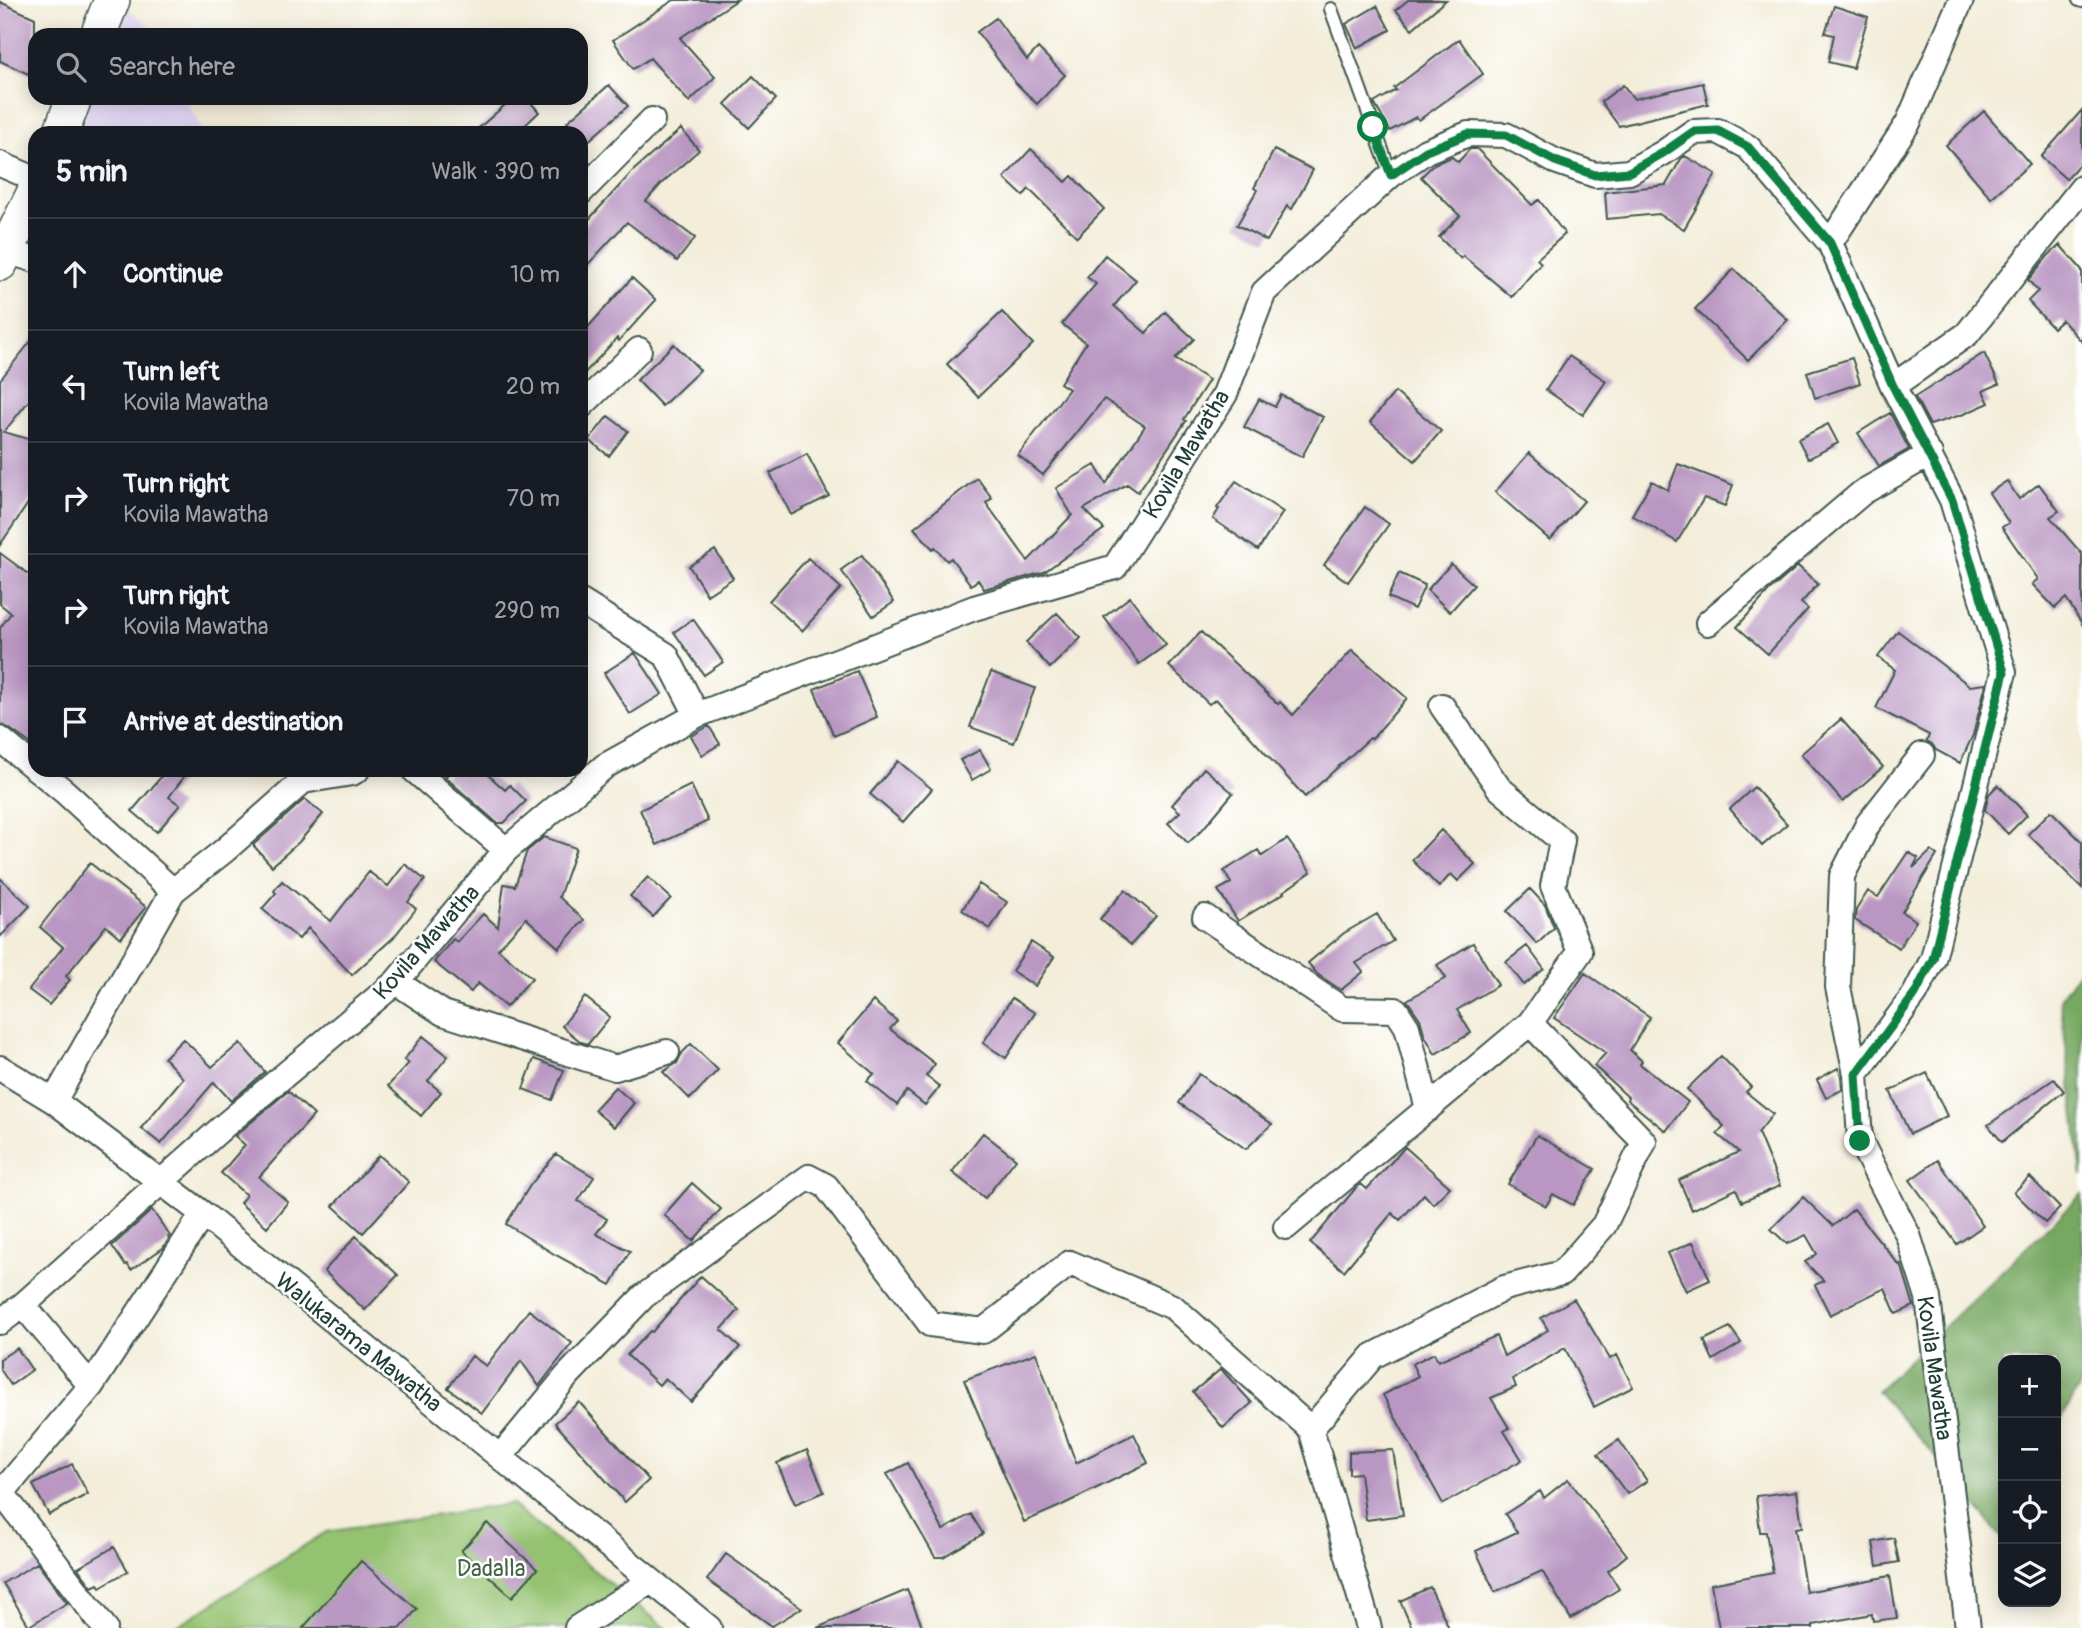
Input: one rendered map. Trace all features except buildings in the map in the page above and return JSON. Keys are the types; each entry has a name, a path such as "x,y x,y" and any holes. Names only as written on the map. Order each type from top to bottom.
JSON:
{"main road":[{"path":"101,28 112,0"},
{"path":"64,126 71,105"},
{"path":"14,258 28,214"}],"street":[{"path":"1830,243 1908,123 1961,0"},
{"path":"588,185 652,120"},
{"name":"Kovila Mawatha","path":"0,1322 23,1305 225,1125 396,982 506,850 605,766 697,715 974,608 1115,567 1225,394 1264,292 1391,175 1426,151 1468,134 1506,135 1555,161 1595,175 1629,172 1693,132 1718,131 1748,147 1830,243 1893,386 1952,500 2004,672 1933,959 1915,994 1856,1074 1860,1141 1908,1235 1928,1298 1968,1628"},
{"path":"0,164 28,176"},
{"path":"1893,386 1967,334 2082,188"},
{"path":"588,399 639,350"},
{"path":"1708,623 1863,492 1930,454"},
{"path":"588,606 666,655 697,715"},
{"path":"1286,1227 1530,1023 1580,952 1553,886 1562,841 1499,788 1442,706"},
{"path":"0,739 28,762"},
{"path":"1856,1074 1838,987 1842,876 1868,824 1922,755"},
{"path":"46,777 173,891"},
{"path":"54,1101 173,891 225,850 303,781 328,777"},
{"path":"422,777 506,850"},
{"path":"1205,917 1342,1009 1396,1010 1407,1027 1427,1109"},
{"path":"396,982 443,1013 615,1069 667,1052"},
{"path":"1311,1429 1373,1356 1504,1288 1562,1273 1604,1225 1644,1142 1530,1023"},
{"name":"Walukarama Mawatha","path":"0,1068 54,1101 162,1181 709,1628"},
{"path":"500,1457 568,1376 644,1296 809,1177 826,1186 930,1324 983,1331 1070,1263 1173,1307 1311,1429 1369,1628"},
{"path":"105,1628 1,1494 91,1386 203,1214"},
{"path":"23,1305 91,1386"},
{"path":"577,1628 651,1581"}],"lane":[{"path":"1331,9 1391,175"}],"shaded area":[{"path":"125,7 147,23 150,28 118,28"},
{"path":"88,105 189,105 199,126 80,126"}],"green space":[{"path":"2082,967 2082,1175 2060,998"},
{"path":"2082,1194 2082,1382 2061,1420 2061,1355 1998,1355 1998,1533 1941,1462 1877,1391"},
{"name":"Dadalla","path":"511,1504 666,1628 174,1628 326,1532"}],"route":[{"path":"1373,127 1391,175 1426,151 1468,134 1506,135 1555,161 1595,175 1629,172 1646,164 1693,132 1718,131 1748,147 1830,243 1893,386 1952,500 2004,672 1933,959 1915,994 1856,1074 1860,1141"}]}
